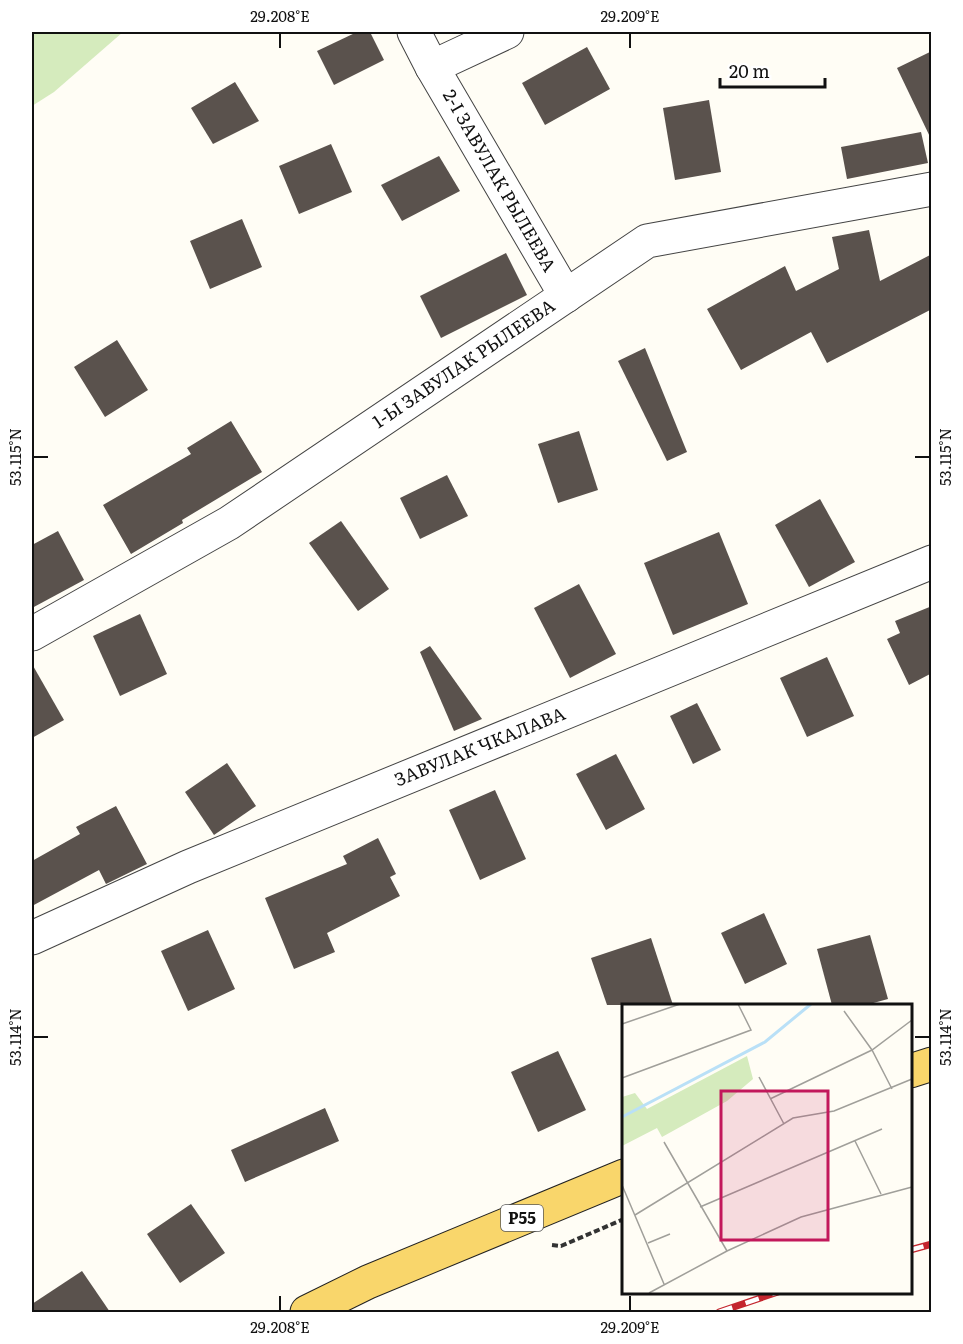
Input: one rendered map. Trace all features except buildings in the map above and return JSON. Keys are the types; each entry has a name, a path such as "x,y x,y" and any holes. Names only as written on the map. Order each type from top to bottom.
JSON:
{"main road":[{"path":"912,1070 932,1064"},
{"name":"Р55","path":"307,1312 368,1282 622,1177"}],"street":[{"name":"2-І ЗАВУЛАК РЫЛЕЕВА","path":"414,32 432,67 566,296"},
{"path":"432,67 507,32"},
{"name":"1-Ы ЗАВУЛАК РЫЛЕЕВА","path":"32,634 229,523 647,241 932,189"},
{"name":"ЗАВУЛАК ЧКАЛАВА","path":"32,938 188,867 932,562"}],"green space":[{"path":"32,32 123,32 54,92 32,106"}],"railway":[{"path":"912,1249 932,1244"},
{"path":"719,1312 775,1293"}]}
